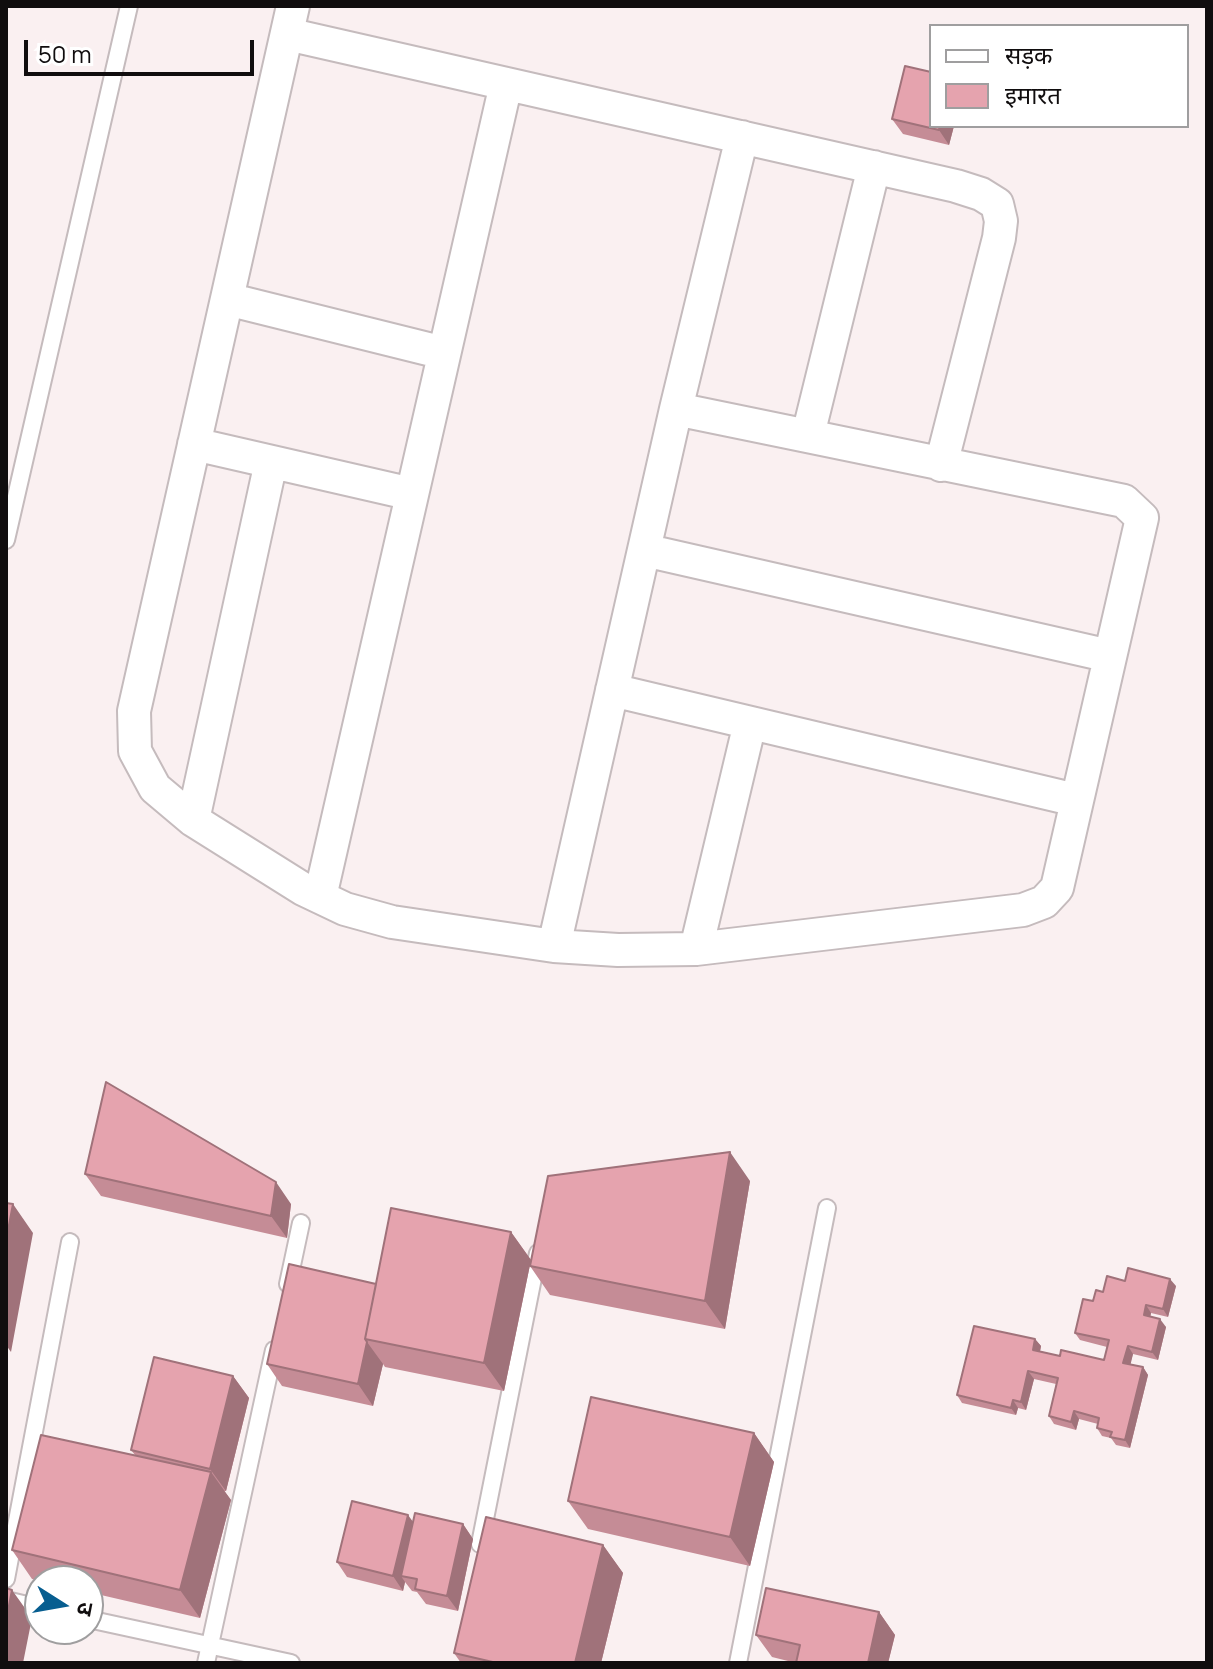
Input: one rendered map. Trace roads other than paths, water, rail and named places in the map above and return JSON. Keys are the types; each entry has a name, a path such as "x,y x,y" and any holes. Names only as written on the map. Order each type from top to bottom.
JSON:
{"street":[{"path":"676,409 941,465 1124,501 1142,518 1057,888 1044,902 1023,910 696,949 618,950 554,946 392,922 345,909 193,820 155,788 135,751 134,711 290,20 506,84 874,167 981,194 997,204 1001,221 941,465"},
{"path":"320,897 506,84"},
{"path":"554,946 676,409 742,137"},
{"path":"808,435 874,167"},
{"path":"227,299 444,353"},
{"path":"194,444 412,494"},
{"path":"193,820 271,462"},
{"path":"644,550 1110,656"},
{"path":"612,690 1076,800"},
{"path":"696,949 750,723"}],"lane":[{"path":"6,540 129,6"},
{"path":"738,1663 827,1208"},
{"path":"285,1298 301,1223"},
{"path":"478,1557 541,1237"},
{"path":"6,1579 70,1242"},
{"path":"206,1663 278,1329"},
{"path":"104,1622 291,1663"}]}
